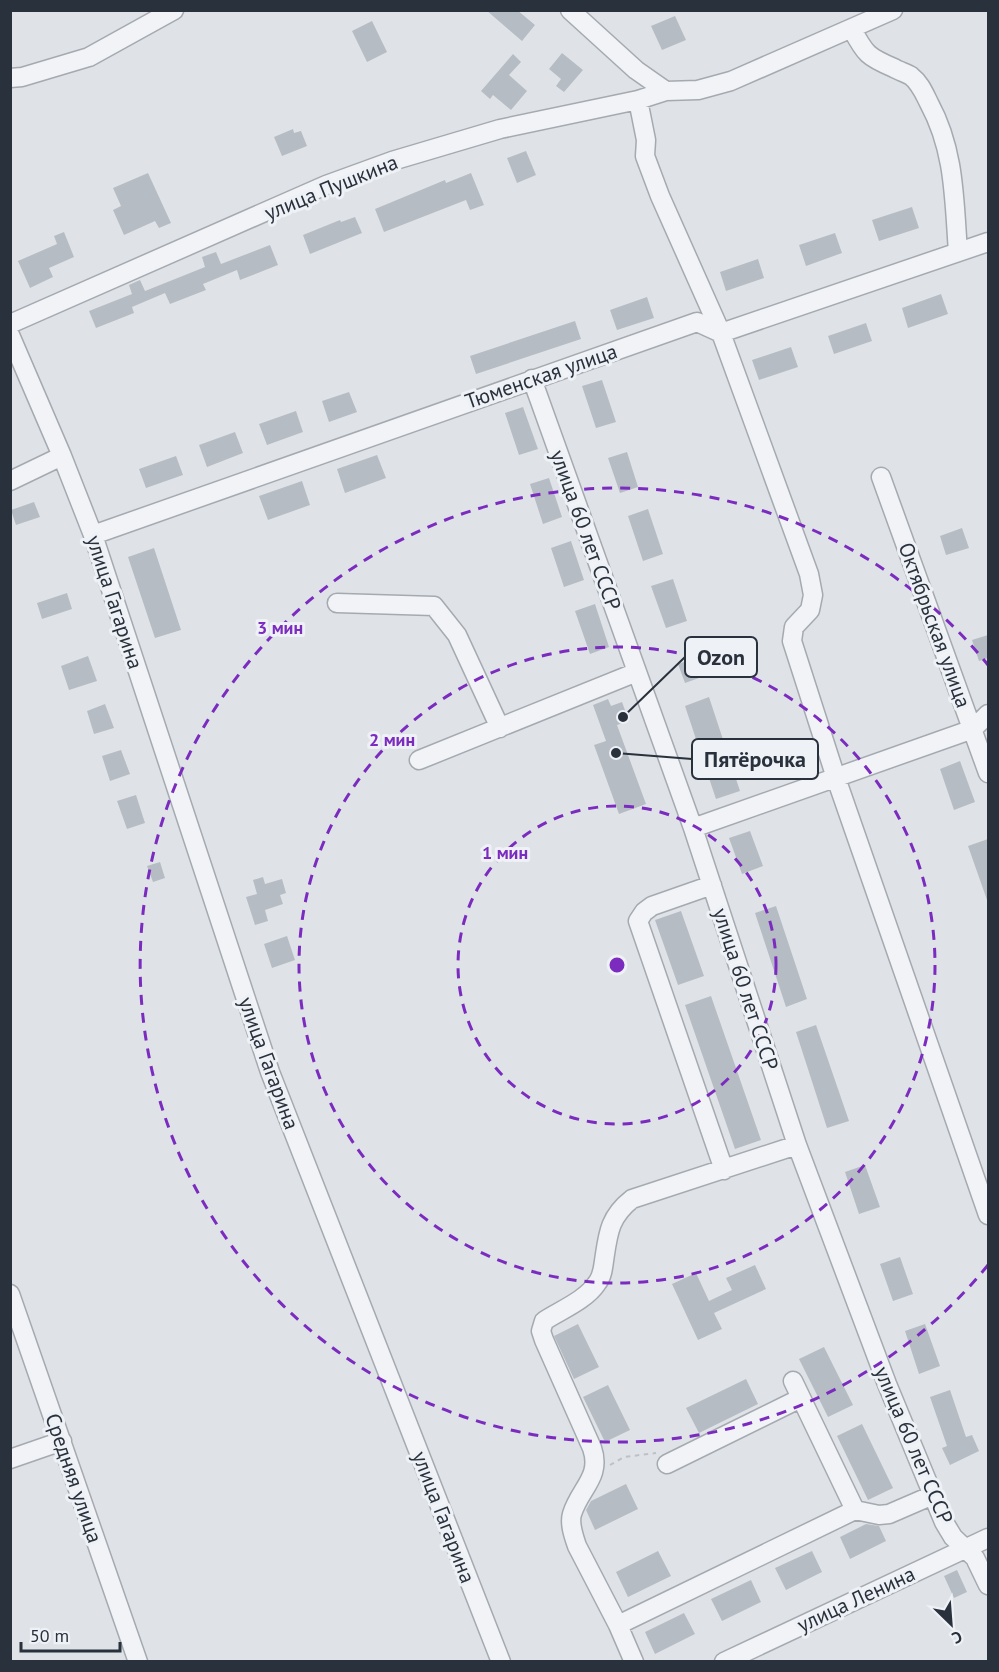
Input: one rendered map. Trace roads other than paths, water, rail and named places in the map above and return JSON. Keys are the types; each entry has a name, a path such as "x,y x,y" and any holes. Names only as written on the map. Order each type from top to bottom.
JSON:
{"street":[{"path":"10,78 22,77 89,57 174,10"},
{"path":"570,10 636,70 666,91"},
{"name":"улица Пушкина","path":"10,324 326,185 392,161 500,129 638,100 666,91 698,90 731,81 893,10"},
{"path":"852,29 862,49 870,57 910,76 920,85 936,114 947,143 958,252"},
{"path":"638,100 646,140 645,156 660,196 721,333 809,574 813,595 810,610 794,627 792,641 836,778 988,1215"},
{"path":"721,333 988,242"},
{"name":"Тюменская улица","path":"93,535 697,322 721,333"},
{"name":"улица Гагарина","path":"10,335 93,535 270,1072 501,1662"},
{"name":"улица 60 лет СССР","path":"532,379 693,828 797,1145 887,1384 944,1522 953,1537 975,1557 988,1585"},
{"path":"10,481 62,456"},
{"name":"Октябрьская улица","path":"881,477 988,773"},
{"path":"338,603 434,606 457,635 500,728"},
{"path":"419,760 637,672"},
{"path":"693,828 973,729 988,714"},
{"path":"712,885 652,906 638,921 724,1170"},
{"path":"634,1662 618,1625 577,1546 573,1532 572,1513 594,1472 596,1463 544,1340 542,1326 544,1321 588,1294 597,1285 601,1277 609,1232 615,1215 632,1199 797,1145"},
{"name":"Средняя улица","path":"10,1294 138,1662"},
{"path":"667,1464 797,1390 855,1510"},
{"path":"10,1459 62,1440"},
{"path":"618,1625 855,1510 879,1515 889,1514 933,1495"},
{"name":"улица Ленина","path":"724,1662 988,1538"}],"place":[{"name":"Ozon","path":"623,717"},
{"name":"Пятёрочка","path":"616,753"}]}
